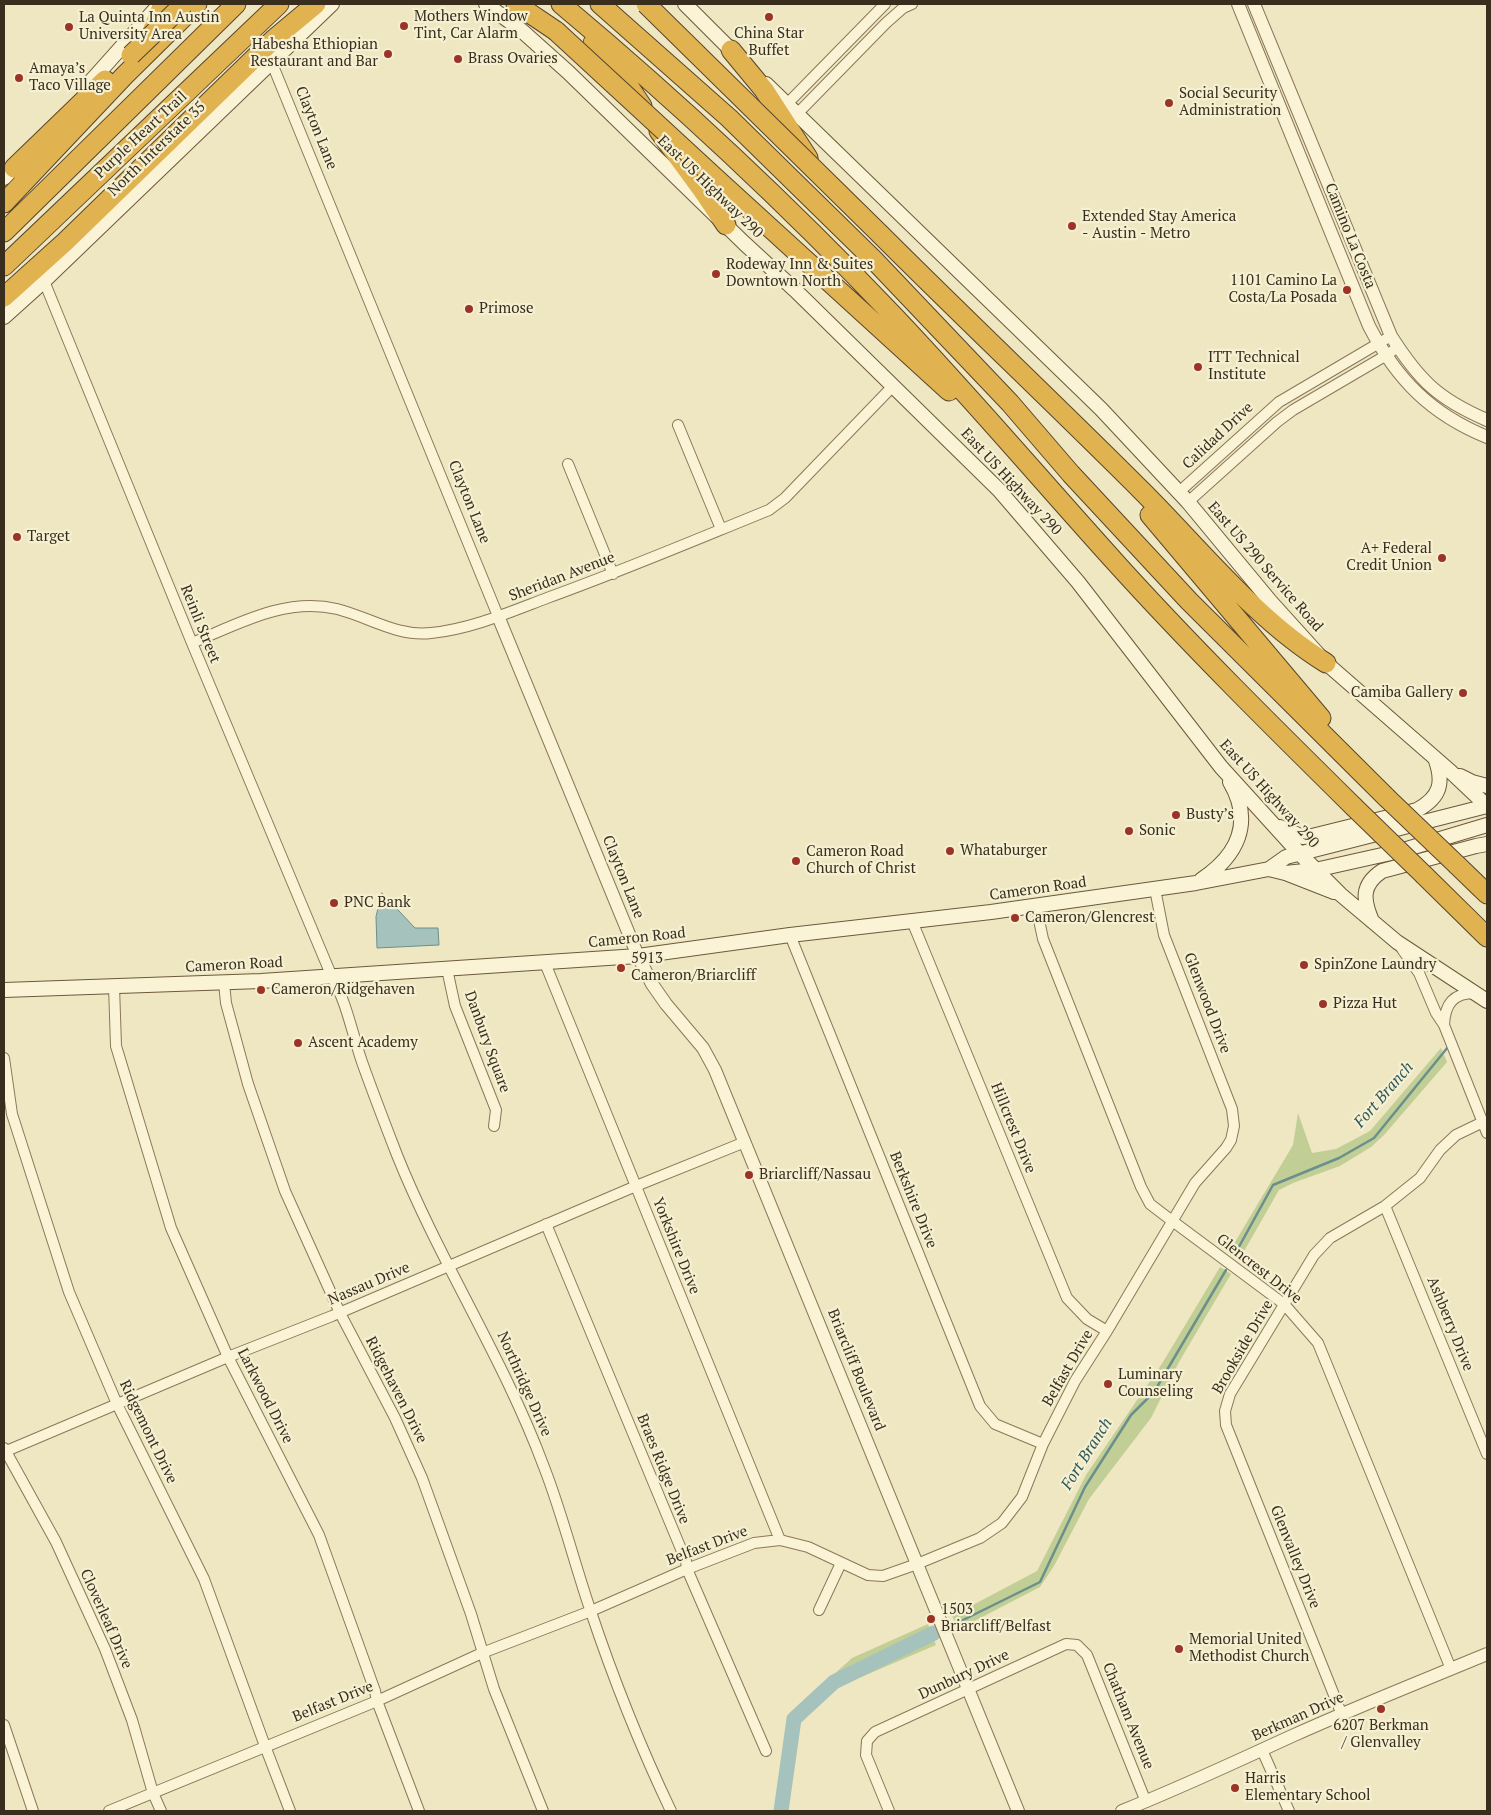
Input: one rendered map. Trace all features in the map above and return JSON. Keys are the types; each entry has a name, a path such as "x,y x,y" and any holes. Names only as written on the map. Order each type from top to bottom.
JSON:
{"highway":[{"path":"125,75 152,34 162,4"},
{"path":"7,174 184,4"},
{"path":"4,203 125,75 198,4"},
{"name":"Purple Heart Trail","path":"4,232 236,4"},
{"name":"Purple Heart Trail","path":"4,266 279,4"},
{"path":"4,297 65,242 274,39 316,4"},
{"path":"516,4 556,32"},
{"path":"529,4 556,32 920,365 1054,494"},
{"path":"556,4 585,33 626,82 667,144 726,225"},
{"path":"561,4 658,87 858,279 957,384 1170,622 1263,718 1487,937"},
{"path":"600,4 729,118 874,260 1010,403 1071,474 1188,600 1283,696 1487,894"},
{"path":"646,4 1141,490 1257,609 1305,650 1326,663"},
{"path":"731,50 764,90 874,260"},
{"path":"1023,376 1144,508 1319,715 1357,766"}],"main road":[{"path":"7,174 162,4"},
{"name":"North Interstate 35","path":"4,317 44,281 332,4"},
{"name":"East US Highway 290","path":"486,4 521,30 551,56 969,460 1036,531 1078,582 1221,767 1315,870 1372,923 1396,942 1482,997"},
{"path":"685,4 1077,384 1183,497"},
{"name":"East US 290 Service Road","path":"1183,497 1270,601 1326,663"},
{"path":"1326,663 1451,772 1487,806"},
{"path":"1275,824 1295,834 1312,836 1417,810 1432,800 1439,787 1439,770 1435,758"},
{"path":"1196,883 1220,867 1235,845 1240,831 1242,818 1240,806 1234,789 1221,767"},
{"path":"1451,772 1472,782 1487,786"},
{"name":"Cameron Road","path":"4,990 224,982 638,956 790,935 1036,906 1196,883 1269,869 1286,857 1487,806"},
{"name":"Cameron Road","path":"1269,869 1285,873 1315,870 1400,851 1487,825"},
{"path":"1372,923 1365,899 1370,882 1382,870 1487,844"},
{"path":"1285,873 1340,894"}],"street":[{"path":"787,104 866,22 886,4"},
{"path":"797,114 895,14 912,4"},
{"name":"Camino La Costa","path":"1238,4 1368,326 1378,344 1385,356 1415,392 1454,421 1487,437"},
{"name":"Camino La Costa","path":"1254,4 1391,336 1412,367 1438,393 1462,409 1487,420"},
{"path":"866,22 878,32"},
{"name":"Clayton Lane","path":"271,61 638,956"},
{"path":"1298,152 1312,146"},
{"name":"Reinli Street","path":"44,281 192,643 332,976"},
{"name":"Calidad Drive","path":"1183,497 1279,402 1391,336"},
{"name":"Calidad Drive","path":"1183,497 1286,415 1398,347"},
{"name":"Sheridan Avenue","path":"192,643 260,615 300,606 318,606 337,610 358,616 382,627 404,632 430,634 460,629 613,574 769,510 779,503 893,386"},
{"path":"1279,402 1286,415"},
{"path":"678,425 721,529"},
{"path":"568,464 613,574"},
{"name":"Glenwood Drive","path":"1155,889 1164,935 1232,1109 1234,1126"},
{"name":"Glencrest Drive","path":"1036,906 1043,939 1141,1187 1150,1204 1284,1304 1318,1343 1451,1669"},
{"name":"Hillcrest Drive","path":"912,921 1067,1298 1087,1319 1107,1331"},
{"name":"Berkshire Drive","path":"790,935 980,1406 995,1424 1043,1444"},
{"path":"1396,942 1419,973 1436,1013 1444,1025 1487,1133"},
{"name":"Briarcliff Boulevard","path":"638,956 657,990 703,1048 715,1070 1018,1811"},
{"name":"Yorkshire Drive","path":"545,963 780,1540"},
{"name":"Danbury Square","path":"447,969 455,1006 496,1110 494,1126"},
{"name":"Northridge Drive","path":"332,976 341,993 362,1062 397,1156 449,1267 503,1373 544,1466 621,1697 671,1811"},
{"name":"Ridgehaven Drive","path":"224,982 226,1003 248,1084 285,1191 340,1313 395,1418 422,1478 471,1614 497,1698 543,1811"},
{"name":"Larkwood Drive","path":"114,986 116,1046 171,1228 228,1357 319,1535 377,1701 419,1811"},
{"path":"1444,1025 1447,1009 1455,998 1466,993 1482,997"},
{"name":"Ridgemont Drive","path":"4,1058 12,1114 68,1292 117,1404 204,1579 290,1811"},
{"name":"Brookside Drive","path":"1225,1410 1230,1394 1314,1255 1330,1238 1385,1206 1420,1178 1440,1150 1456,1135 1483,1122"},
{"name":"Belfast Drive","path":"109,1811 377,1701 482,1653 591,1611 687,1569 754,1543 780,1540 808,1547 868,1575 883,1576 980,1538 1002,1523 1022,1497 1043,1444 1075,1381 1195,1183 1231,1140 1234,1126"},
{"name":"Nassau Drive","path":"4,1451 228,1357 340,1313 636,1186 745,1142"},
{"name":"Ashberry Drive","path":"1385,1206 1487,1454"},
{"name":"Braes Ridge Drive","path":"546,1224 686,1562 687,1569 766,1751"},
{"name":"Glenvalley Drive","path":"1225,1410 1226,1425 1342,1714"},
{"name":"Cloverleaf Drive","path":"4,1451 56,1542 105,1649 132,1720 153,1792 161,1811"},
{"path":"819,1610 841,1563"},
{"name":"Dunbury Drive","path":"889,1811 866,1755 867,1741 875,1732 1066,1644 1077,1645"},
{"name":"Chatham Avenue","path":"1077,1645 1087,1655 1146,1802"},
{"name":"Berkman Drive","path":"1122,1811 1342,1714 1487,1654"},
{"path":"4,1725 33,1811"},
{"path":"1262,1750 1288,1811"}],"green space":[{"path":"1441,1048 1447,1062 1384,1135 1371,1147 1340,1166 1279,1190 1239,1260 1229,1252 1293,1145 1298,1113 1312,1153 1336,1149 1370,1131"},
{"path":"1220,1267 1231,1274 1179,1362 1151,1418 1089,1499 1054,1566 1040,1587 959,1629 952,1616 1037,1571 1086,1475 1163,1362"},
{"path":"928,1624 936,1645 838,1687 799,1724 788,1811 774,1811 792,1712 852,1658"}],"water":[{"path":"382,893 415,928 438,928 439,945 377,948 376,917"}],"waterway":[{"name":"Fort Branch","path":"1235,1254 1273,1185 1339,1158 1374,1138 1448,1047"},
{"name":"Fort Branch","path":"955,1624 1040,1582 1085,1487 1131,1415 1154,1392 1226,1270"},
{"name":"Fort Branch","path":"781,1811 794,1719 834,1682 934,1633"}],"place":[{"name":"China Star Buffet","path":"769,17"},
{"name":"Mothers Window Tint, Car Alarm","path":"404,26"},
{"name":"La Quinta Inn Austin University Area","path":"69,27"},
{"name":"Habesha Ethiopian Restaurant and Bar","path":"388,54"},
{"name":"Brass Ovaries","path":"458,59"},
{"name":"Amaya’s Taco Village","path":"19,78"},
{"name":"Social Security Administration","path":"1169,103"},
{"name":"Extended Stay America - Austin - Metro","path":"1072,226"},
{"name":"Rodeway Inn & Suites Downtown North","path":"716,274"},
{"name":"1101 Camino La Costa/La Posada","path":"1347,290"},
{"name":"Primose","path":"469,309"},
{"name":"ITT Technical Institute","path":"1198,367"},
{"name":"Target","path":"17,537"},
{"name":"A+ Federal Credit Union","path":"1442,558"},
{"name":"Camiba Gallery","path":"1463,693"},
{"name":"Busty’s","path":"1176,815"},
{"name":"Sonic","path":"1129,831"},
{"name":"Whataburger","path":"950,851"},
{"name":"Cameron Road Church of Christ","path":"796,861"},
{"name":"PNC Bank","path":"334,903"},
{"name":"Cameron/Glencrest","path":"1015,918"},
{"name":"SpinZone Laundry","path":"1304,965"},
{"name":"5913 Cameron/Briarcliff","path":"621,968"},
{"name":"Cameron/Ridgehaven","path":"261,990"},
{"name":"Pizza Hut","path":"1323,1004"},
{"name":"Ascent Academy","path":"298,1043"},
{"name":"Briarcliff/Nassau","path":"749,1175"},
{"name":"Luminary Counseling","path":"1108,1384"},
{"name":"1503 Briarcliff/Belfast","path":"931,1619"},
{"name":"Memorial United Methodist Church","path":"1179,1649"},
{"name":"6207 Berkman / Glenvalley","path":"1381,1709"},
{"name":"Harris Elementary School","path":"1235,1788"}]}
